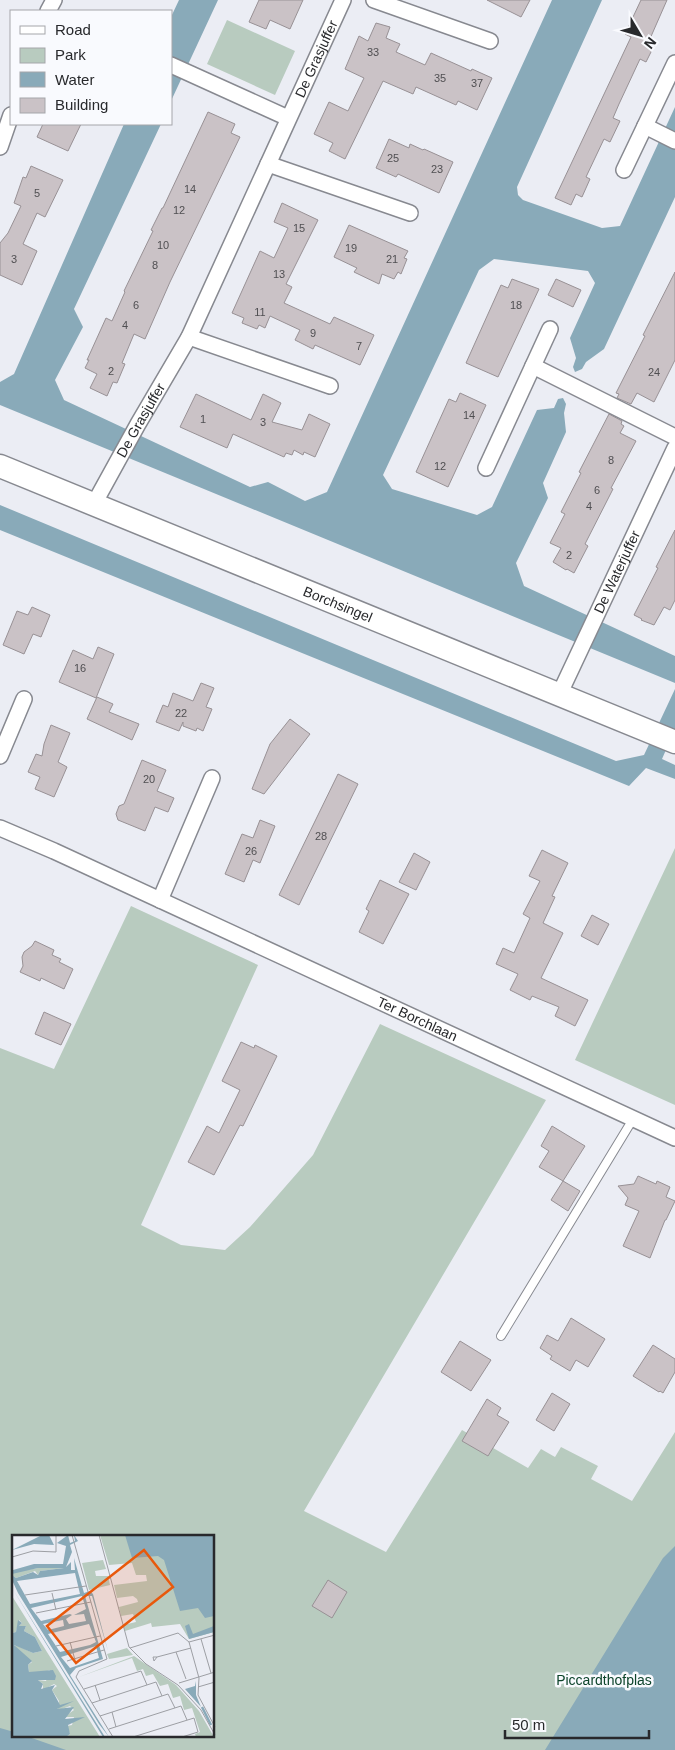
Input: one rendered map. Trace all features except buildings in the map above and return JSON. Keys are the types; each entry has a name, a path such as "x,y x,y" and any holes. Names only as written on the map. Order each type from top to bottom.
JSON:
{"main road":[{"name":"Borchsingel","path":"0,466 675,742"}],"street":[{"name":"De Grasjuffer","path":"94,504 189,337 343,0"},
{"path":"374,0 490,41"},
{"path":"624,170 652,129 675,63"},
{"path":"172,65 288,118"},
{"path":"0,147 10,118"},
{"path":"652,129 675,141"},
{"path":"268,164 410,213"},
{"path":"486,468 550,329"},
{"path":"189,337 330,386"},
{"path":"533,366 675,437"},
{"name":"De Waterjuffer","path":"559,695 675,448"},
{"path":"0,756 24,699"},
{"path":"160,900 212,778"},
{"name":"Ter Borchlaan","path":"0,828 54,851 675,1138"}],"lane":[{"path":"501,1336 634,1119"}],"green space":[{"path":"227,20 295,51 275,95 207,64"},
{"path":"675,848 675,1105 575,1060"},
{"path":"131,906 258,965 141,1225 181,1245 225,1250 250,1227 313,1155 380,1024 546,1100 304,1511 386,1552 462,1430 528,1468 541,1449 555,1457 561,1447 598,1466 591,1479 632,1501 675,1432 675,1750 0,1750 0,1048 54,1069"}],"water":[{"path":"179,0 218,0 172,99 172,15"},
{"path":"552,0 602,0 517,187 518,195 523,200 602,228 620,226 675,107 675,197 604,349 586,362 582,369 575,372 573,367 576,358 570,338 595,283 588,271 494,259 479,270 383,475 392,489 477,515 492,507 537,410 554,408 558,399 563,398 566,404 564,413 566,432 543,483 548,498 516,563 524,586 675,656 675,683 0,405 0,382 14,374 124,125 161,125 74,309 83,327 55,380 64,400 250,487 268,482 305,501 327,492"},
{"path":"0,505 616,761 644,755 675,689 675,729 662,759 675,765 675,779 646,768 629,786 0,530"},
{"name":"Piccardthofplas","path":"675,1546 675,1750 545,1750 663,1558"},
{"path":"0,1728 12,1731 12,1738 32,1738 66,1750 0,1750"}]}
